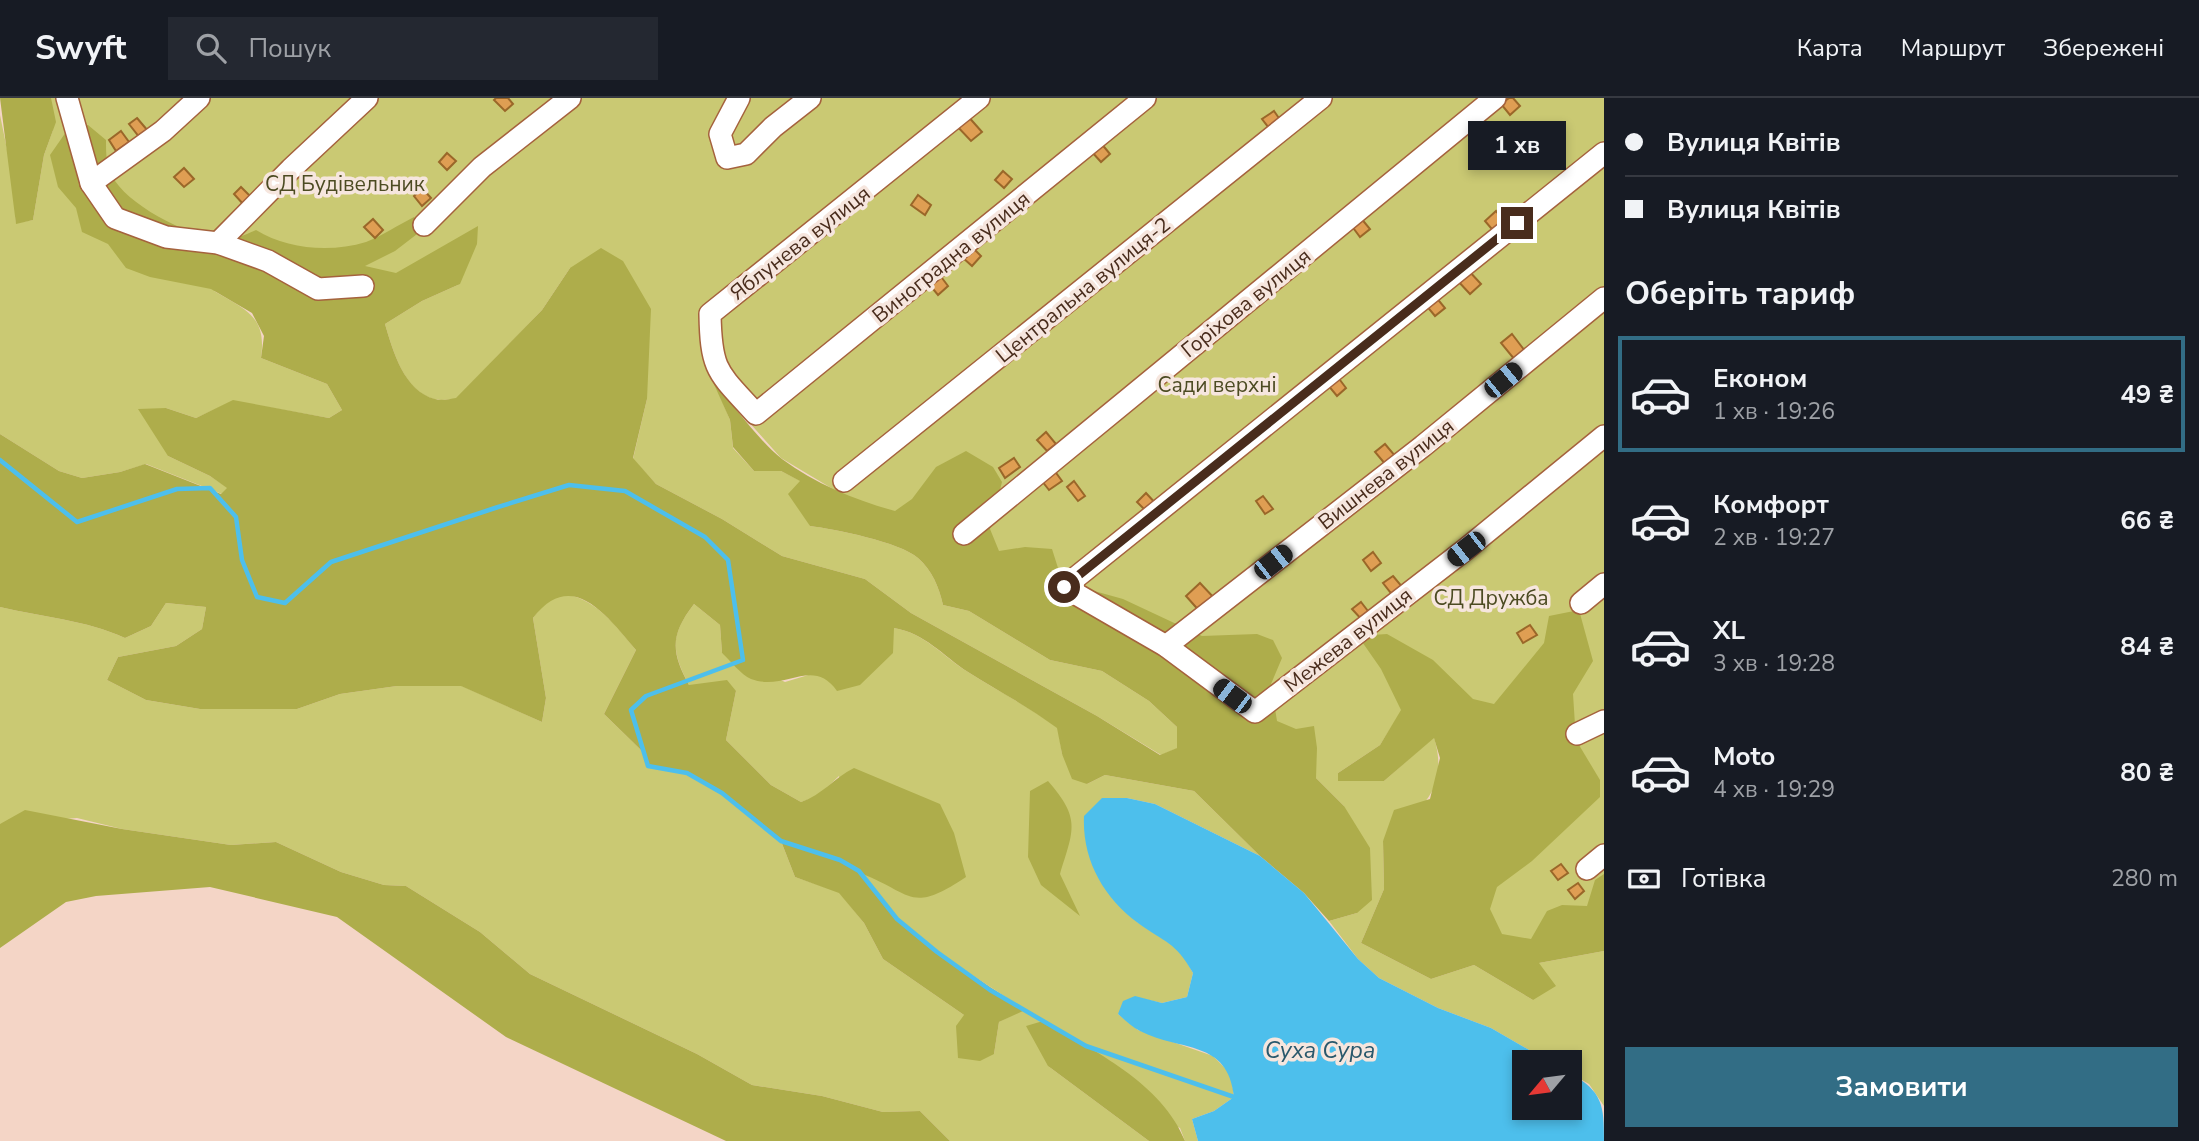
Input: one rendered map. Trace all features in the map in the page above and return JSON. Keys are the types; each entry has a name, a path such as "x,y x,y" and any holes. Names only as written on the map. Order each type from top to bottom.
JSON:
{"lane":[{"path":"67,98 91,183 115,218 166,237 218,243 268,261 318,289 363,286"},
{"path":"91,183 163,131 199,98"},
{"path":"218,243 290,169 367,98"},
{"path":"424,225 482,167 570,98"},
{"path":"739,98 720,134 727,158 746,155 773,127 810,98"},
{"name":"Яблунева вулиця","path":"757,414 719,373 710,351 710,314 979,98"},
{"name":"Виноградна вулиця","path":"757,414 1145,98"},
{"name":"Центральна вулиця-2","path":"844,481 1321,98"},
{"name":"Горіхова вулиця","path":"964,534 1495,98"},
{"path":"1166,646 1064,587 1604,153"},
{"name":"Вишнева вулиця","path":"1166,646 1423,446 1604,298"},
{"name":"Межева вулиця","path":"1166,646 1255,712 1466,549 1604,436"},
{"path":"1581,603 1604,584"},
{"path":"1577,733 1604,721"},
{"path":"1587,869 1604,855"}],"green space":[{"name":"Сади верхні","path":"37,98 1604,98 1604,918 1570,936 1497,946 1478,901 1574,781 1397,700 1402,710 1380,745 1338,773 1338,780 1384,781 1434,737 1438,756 1435,785 1420,808 1383,841 1384,889 1361,943 1431,979 1474,965 1533,1000 1539,963 1604,951 1604,1106 1589,1084 1582,1080 1582,1050 1529,1050 1491,1028 1438,1008 1379,978 1358,959 1329,921 1357,913 1344,806 1316,778 781,458 715,384 730,420 733,448 754,471 781,471 801,481 810,526 866,537 909,552 931,573 943,605 969,611 1050,660 1102,671 1149,701 1177,727 1178,748 1161,755 1097,716 911,613 865,579 782,556 722,519 656,484 633,459 647,399 570,268 542,310 456,399 445,400 424,395 407,379 385,324 422,301 460,284 355,319 214,291 245,309 257,323 261,332 261,358 327,384 342,410 329,418 233,401 196,418 166,408 168,456 210,476 228,488 222,494 146,464 120,472 82,478 59,471 0,434 0,115 12,174 16,223 33,220 44,155 53,130"},
{"path":"561,594 584,600 594,606 636,650 604,714 642,751 648,766 687,773 722,793 781,841 795,877 839,892 864,923 883,959 964,1015 994,1054 999,1022 1024,1009 937,952 897,919 859,871 839,776 818,796 801,802 771,785 726,740 736,691 689,685 676,653 677,634 694,604 720,625 722,653 785,682 815,673 829,679 894,628 905,631 924,640 968,672 1058,728 1062,754 1087,784 1105,775 1194,791 1260,856 1155,804 1127,798 1137,922 1180,950 1193,973 1187,997 1162,1003 1135,997 1118,1014 1138,1030 1213,1056 1231,1074 1234,1097 1214,1111 1192,1119 1198,1141 1185,1141 1180,1128 1048,1066 1149,1141 950,1141 920,1111 883,1112 822,1096 752,1085 697,1054 530,974 480,932 406,886 384,885 341,872 276,842 231,845 122,829 77,818 0,824 0,607 79,623 125,638 151,626 166,603 206,607 202,629 176,646 118,657 107,680 146,700 200,709 297,709 340,694 397,686 462,686 542,722 546,698 533,618 544,603"}],"shaded area":[{"path":"0,98 51,98 56,122 44,155 33,220 16,224"},
{"path":"88,125 106,140 110,171 124,192 167,221 200,234 230,239 256,230 295,245 338,247 366,242 414,217 421,231 395,251 365,266 396,273 478,226 477,244 460,284 422,301 385,324 401,369 415,388 437,400 456,398 542,310 570,268 601,248 623,261 651,309 647,399 633,458 656,484 722,519 782,556 865,579 911,613 1097,716 1160,755 1177,748 1177,727 1149,701 1102,671 1050,660 969,611 943,605 931,573 909,552 866,537 810,526 788,494 800,481 781,471 754,471 733,447 730,420 713,382 782,459 822,484 880,507 895,511 912,499 936,467 966,451 993,467 1002,482 990,529 999,551 1025,547 1052,549 1058,568 1087,589 1123,599 1202,636 1257,634 1273,640 1282,658 1271,684 1277,721 1296,729 1314,726 1317,748 1316,778 1344,806 1370,848 1372,900 1357,913 1329,921 1304,893 1260,856 1194,791 1105,775 1087,784 1072,779 1062,754 1057,728 915,635 894,628 893,653 860,685 837,691 828,681 808,675 763,682 747,677 722,653 720,625 694,604 677,635 676,653 683,673 689,685 727,680 736,691 726,740 771,785 801,802 854,768 940,804 954,833 966,877 947,889 921,898 911,897 860,873 897,919 937,952 1025,1010 999,1022 994,1054 980,1061 958,1058 956,1026 964,1015 883,959 864,923 839,893 795,877 781,841 722,793 687,773 648,766 642,751 604,714 636,650 601,611 588,602 575,597 561,597 547,603 533,618 546,698 542,722 461,686 397,686 340,694 297,709 200,709 146,700 107,680 118,657 176,646 202,629 206,607 166,603 151,626 125,638 79,623 0,607 0,434 59,471 82,478 120,472 145,464 221,494 227,488 210,476 168,456 138,409 166,408 196,418 233,400 329,418 342,410 327,384 261,358 264,336 252,313 211,289 150,277 126,268 108,244 82,232 76,208 58,187 50,155 66,132"},
{"path":"1579,610 1593,661 1573,694 1576,740 1600,780 1600,797 1532,861 1497,887 1490,909 1502,934 1531,939 1547,911 1562,905 1587,906 1595,880 1604,874 1604,951 1539,963 1556,986 1533,1000 1474,965 1431,979 1361,943 1384,889 1383,841 1394,810 1430,799 1440,758 1434,738 1384,781 1338,781 1338,773 1380,745 1401,710 1381,669 1358,636 1387,634 1433,660 1473,699 1494,704 1544,643 1549,616"},
{"path":"1048,781 1059,794 1070,815 1071,835 1060,874 1080,916 1041,885 1028,857 1030,791"},
{"path":"25,810 122,829 231,845 276,842 341,872 384,885 406,886 480,932 530,974 697,1054 752,1085 822,1096 883,1112 920,1111 950,1141 726,1141 506,1037 337,917 210,887 96,896 66,902 0,948 0,824"},
{"path":"1043,1021 1104,1057 1143,1085 1174,1120 1185,1141 1149,1141 1048,1066 1026,1026"}],"water":[{"name":"Суха Сура","path":"1102,798 1127,798 1155,804 1260,856 1304,893 1358,959 1379,978 1438,1008 1491,1028 1529,1050 1512,1050 1512,1120 1582,1120 1582,1081 1595,1093 1602,1109 1604,1141 1198,1141 1192,1119 1214,1111 1234,1097 1230,1078 1223,1065 1212,1056 1140,1031 1118,1014 1123,1001 1135,996 1162,1003 1187,997 1193,973 1175,948 1126,913 1105,889 1091,862 1084,832 1084,816"}],"building":[{"path":"508,98 513,104 505,111 494,100"},
{"path":"1513,98 1520,106 1510,115 1501,104"},
{"path":"1274,111 1283,124 1272,132 1262,119"},
{"path":"966,114 982,132 971,141 955,124"},
{"path":"137,118 148,131 140,138 129,124"},
{"path":"121,131 129,142 116,151 109,140"},
{"path":"1100,142 1110,154 1101,162 1091,151"},
{"path":"447,153 456,161 447,170 439,162"},
{"path":"184,168 194,179 184,187 174,177"},
{"path":"1003,171 1012,179 1004,188 995,180"},
{"path":"241,187 252,198 244,205 234,194"},
{"path":"422,188 431,198 422,206 414,196"},
{"path":"918,195 931,205 925,215 911,205"},
{"path":"1496,211 1508,225 1496,234 1485,221"},
{"path":"1360,217 1370,229 1360,237 1351,225"},
{"path":"373,219 383,230 375,238 364,227"},
{"path":"972,247 981,256 972,266 962,257"},
{"path":"1468,270 1481,284 1470,294 1457,280"},
{"path":"939,274 948,286 938,295 928,283"},
{"path":"1435,296 1445,308 1435,316 1425,304"},
{"path":"1512,334 1525,351 1515,360 1501,343"},
{"path":"1337,376 1346,388 1337,396 1327,384"},
{"path":"1046,432 1056,444 1047,451 1037,440"},
{"path":"1385,444 1396,457 1386,465 1375,452"},
{"path":"1014,458 1020,467 1005,478 999,468"},
{"path":"1051,466 1062,481 1049,490 1038,476"},
{"path":"1074,481 1085,496 1078,501 1067,487"},
{"path":"1146,493 1158,506 1149,514 1137,502"},
{"path":"1263,496 1273,509 1265,514 1256,501"},
{"path":"1373,552 1381,563 1371,571 1363,560"},
{"path":"1393,576 1404,589 1394,597 1383,583"},
{"path":"1200,583 1216,600 1202,614 1186,596"},
{"path":"1361,602 1371,615 1363,621 1352,609"},
{"path":"1530,625 1537,635 1523,643 1517,633"},
{"path":"1561,864 1568,873 1558,880 1551,871"},
{"path":"1578,883 1584,891 1575,899 1568,890"}],"waterway":[{"path":"0,460 77,522 177,489 210,488 236,517 242,560 257,597 285,603 331,562 569,485 625,491 705,537 728,560 743,660 646,696 631,710 648,766 687,773 722,793 781,841 840,860 859,871 897,919 937,952 990,990 1086,1046 1234,1097"}],"route":[{"path":"1064,587 1517,223"}],"park label":[{"name":"СД Будівельник","path":"345,184"},
{"name":"СД Дружба","path":"1491,598"}]}
